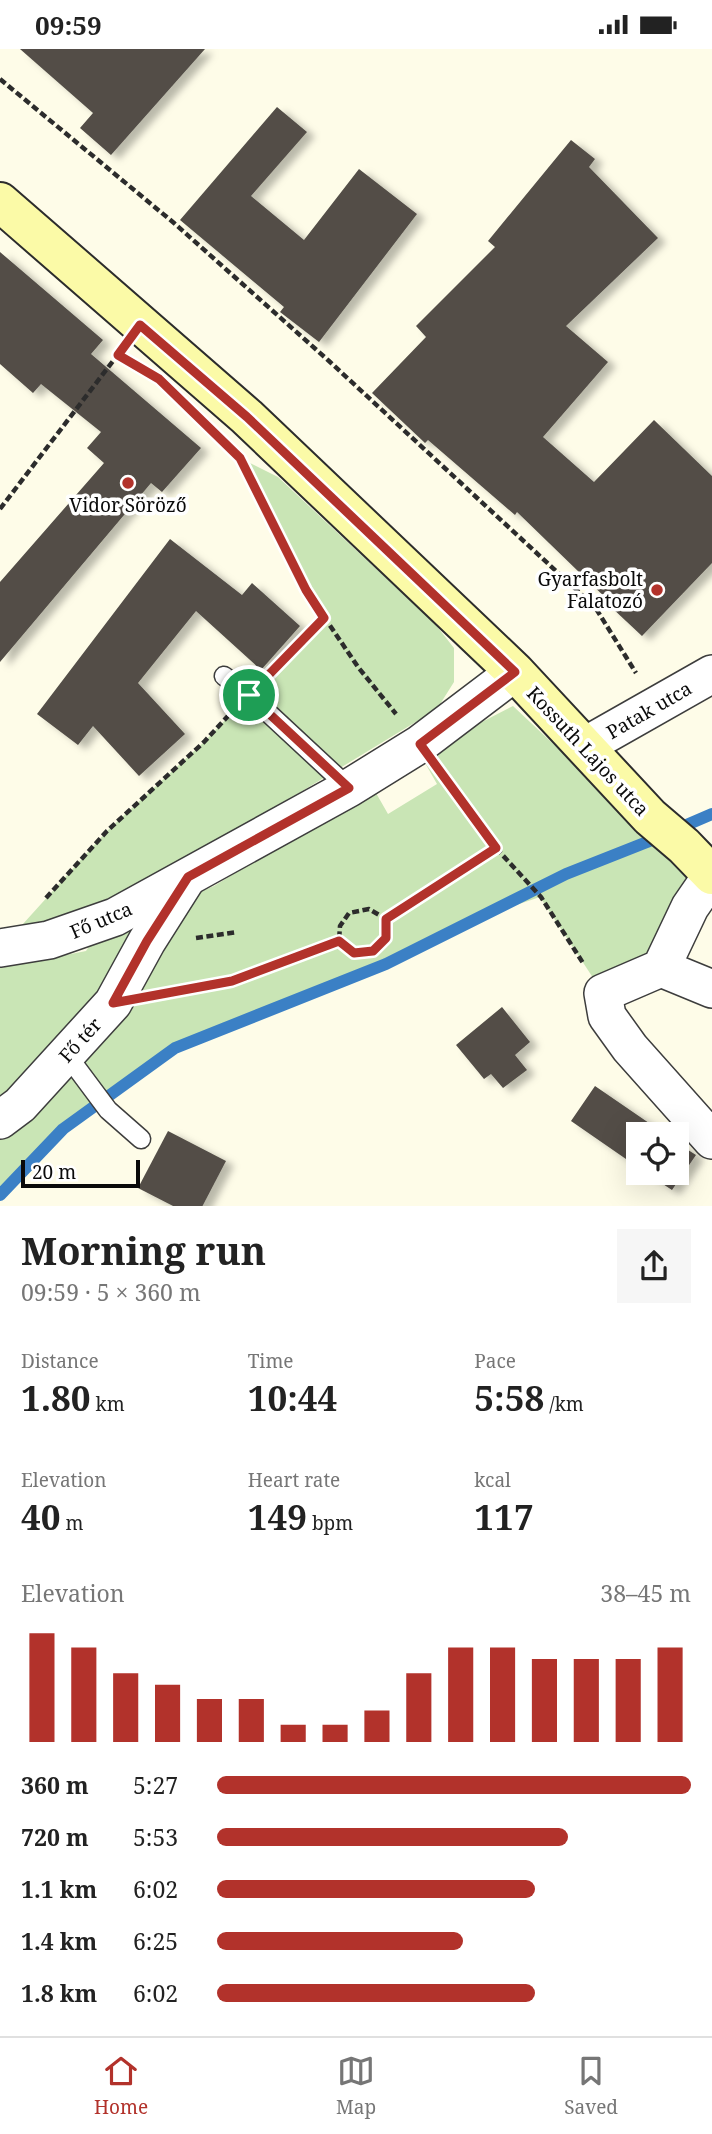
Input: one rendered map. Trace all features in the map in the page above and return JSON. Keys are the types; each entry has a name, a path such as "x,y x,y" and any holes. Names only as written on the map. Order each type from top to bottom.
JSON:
{"main road":[{"name":"Kossuth Lajos utca","path":"0,202 247,417 515,672 650,817 712,875"}],"street":[{"name":"Fő utca","path":"0,948 50,940 115,917 349,788 420,744 515,672"},
{"name":"Patak utca","path":"585,746 712,674"},
{"path":"712,875 690,907 661,968 603,993 607,1016 630,1048 712,1140"},
{"name":"Fő tér","path":"0,1120 20,1105 113,1003 147,941 188,877"},
{"path":"661,968 712,989"}],"lane":[{"path":"224,675 349,788"},
{"path":"67,1055 93,1093 141,1139"}],"path":[{"path":"0,79 174,223 329,361 595,607 657,706"},
{"path":"0,509 140,325"},
{"path":"246,470 306,590 324,618 358,667 420,744 496,848 541,897 603,993"},
{"path":"44,900 107,831 204,742 324,618"},
{"path":"386,919 496,848"},
{"path":"339,941 340,926 349,913 369,909 386,919"},
{"path":"339,941 354,953 373,951 386,938 386,919"},
{"path":"113,1003 232,981 339,941"}],"green space":[{"path":"240,458 278,477 435,624 454,648 454,682 437,709 299,793 142,882 47,928 13,935 107,831 204,742 324,618 306,590"},
{"path":"513,706 686,869 702,888 661,968 603,993 540,897 478,918 386,964 175,1048 63,1129 0,1195 0,968 86,951 96,935 214,886 292,838 376,793 388,814 437,784 420,754"}],"building":[{"path":"20,49 205,49 111,155 80,128 93,113"},
{"path":"277,107 307,132 251,196 304,240 359,169 417,214 319,342 280,312 284,307 180,220"},
{"path":"571,140 595,159 589,167 658,238 566,326 608,362 543,437 594,482 654,420 712,476 712,563 642,636 517,512 515,515 428,440 425,443 372,393 426,337 416,326 495,247 488,241"},
{"path":"0,252 103,340 91,354 201,448 162,492 151,483 0,662 0,582 104,463 87,448 101,432 41,384 33,393 0,364"},
{"path":"170,539 242,595 252,583 300,626 261,670 196,611 138,683 185,734 139,776 93,726 78,745 37,714"},
{"path":"502,1007 530,1042 515,1055 527,1070 503,1088 491,1074 484,1079 456,1045"},
{"path":"595,1086 648,1122 626,1122 626,1159 571,1121"},
{"path":"168,1131 226,1161 203,1206 173,1206 138,1188"},
{"path":"689,1151 696,1155 689,1165"}],"waterway":[{"path":"0,1195 63,1129 175,1048 386,964 566,874 712,814"}],"place":[{"name":"Vidor Söröző","path":"128,483"},
{"name":"Gyarfasbolt Falatozó","path":"657,590"}],"route":[{"path":"140,325 247,417 515,672 420,744 496,848 386,919 386,938 373,951 354,953 339,941 232,981 113,1003 147,941 188,877 349,788 249,695 324,618 306,590 240,458 159,379 118,355 140,325"}]}
